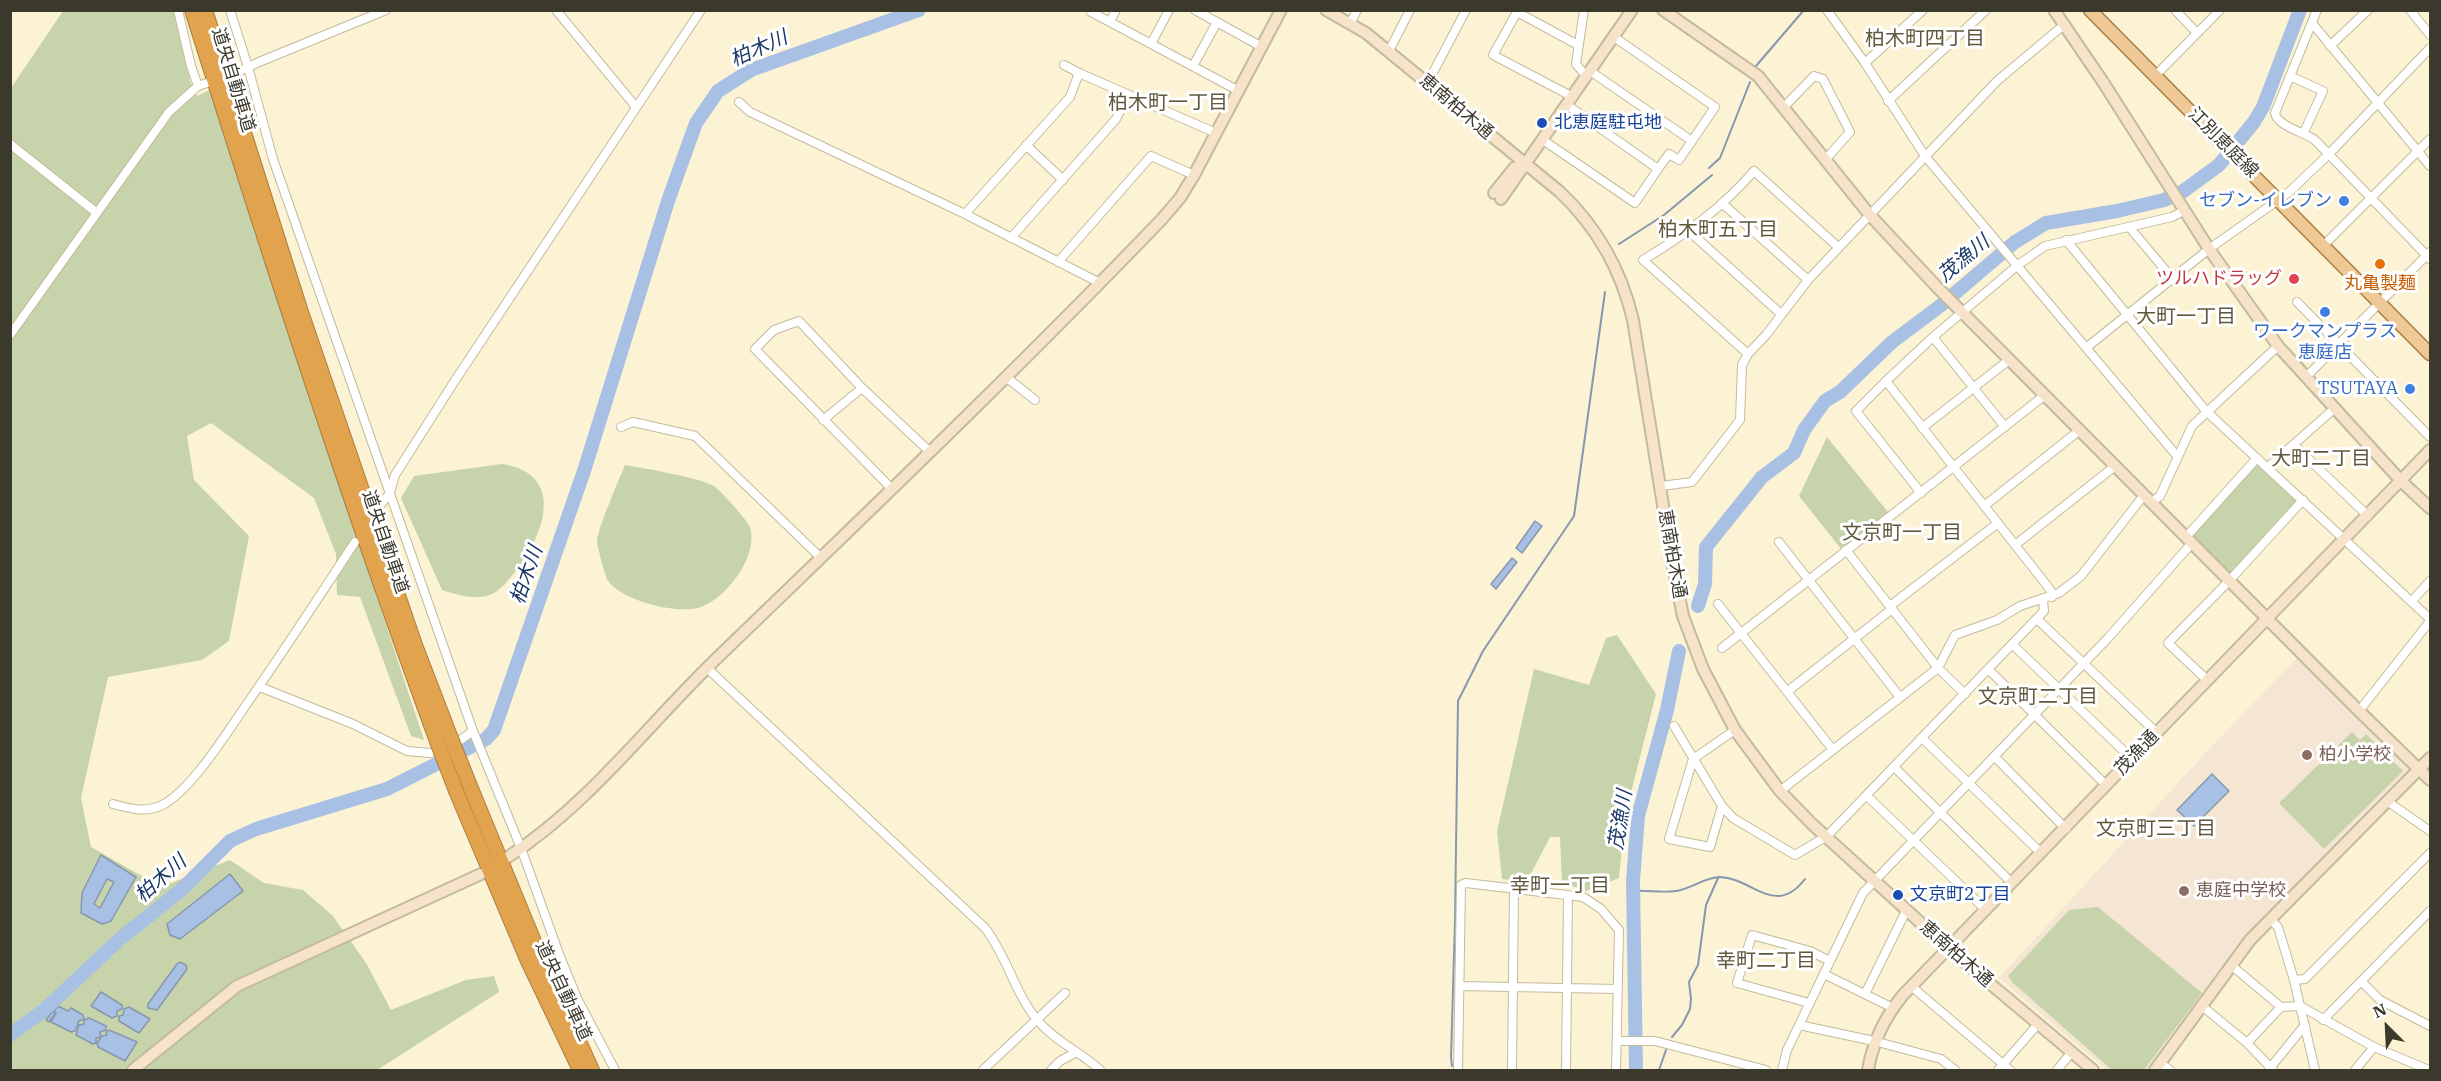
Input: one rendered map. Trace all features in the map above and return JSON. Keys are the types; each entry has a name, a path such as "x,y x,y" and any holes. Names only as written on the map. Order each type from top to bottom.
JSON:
{"highway":[{"name":"道央自動車道","path":"192,10 291,324 379,581 445,744 470,786 540,956 592,1071"},
{"name":"道央自動車道","path":"205,10 300,309 412,635 445,744 456,791 527,959 580,1071"}],"main road":[{"name":"江別恵庭線","path":"2090,10 2430,354"}],"street":[{"path":"178,10 198,86"},
{"path":"230,10 273,159 473,731 521,848 577,998 615,1071"},
{"path":"238,72 386,10"},
{"path":"556,10 636,107"},
{"path":"377,510 390,493 395,475 448,391 701,10"},
{"path":"1110,22 1116,10"},
{"path":"1151,44 1169,10"},
{"path":"1195,10 1262,47"},
{"path":"508,857 562,816 707,668 1006,377 1162,219 1180,198 1194,175 1281,10"},
{"name":"恵南柏木通","path":"1326,10 1389,51 1574,205 1595,229 1613,260 1627,292 1683,616 1703,669 1735,730 1780,791 1827,836 1906,911 2092,1071"},
{"path":"1350,24 1357,10"},
{"path":"1389,51 1410,10"},
{"path":"1427,84 1466,10"},
{"path":"1584,10 1576,64 1692,141"},
{"path":"1498,196 1514,168 1524,164 1543,140 1632,10"},
{"path":"1663,10 1758,76 1869,214 1942,292 2430,780"},
{"path":"1827,10 1865,63 1925,156 2177,456"},
{"path":"1865,63 1923,10"},
{"path":"2054,10 2209,249 2278,346 2402,482 2430,508"},
{"path":"2175,10 2197,33"},
{"path":"2155,76 2220,10"},
{"path":"2306,377 2429,255 2316,140 2304,132 2279,123 2276,119 2275,113 2317,10"},
{"path":"2330,46 2368,10"},
{"path":"2410,10 2430,35"},
{"path":"1090,12 1239,91"},
{"path":"1578,45 1516,12 1493,55 1570,101 1658,169"},
{"path":"1888,101 1981,12"},
{"path":"1194,66 1217,22"},
{"path":"2312,23 2430,166"},
{"path":"1661,486 1692,482 1740,420 1742,365 1748,354 1808,280 1997,81 2065,24"},
{"path":"1543,140 1635,202 1669,154 1679,160 1715,106 1614,37"},
{"path":"2086,348 2209,249 2279,200 2329,154 2430,48"},
{"path":"1064,65 1216,134"},
{"path":"965,214 1070,98 1079,73"},
{"path":"1784,107 1814,76 1823,79 1850,132 1825,160"},
{"path":"2290,76 2323,91 2304,132"},
{"path":"10,335 169,112 198,86 207,82"},
{"path":"1011,238 1116,119 1128,95"},
{"path":"739,102 750,112 965,214 1100,283"},
{"path":"2324,245 2430,138"},
{"path":"10,144 97,213"},
{"path":"1026,146 1063,180"},
{"path":"1058,262 1151,156 1194,175"},
{"path":"1748,354 1643,260 1690,232 1754,171 1838,247"},
{"path":"1722,203 1808,280"},
{"path":"1921,493 1856,411 1933,337 1959,308 2016,262 2044,246 2172,217 2182,207"},
{"path":"2130,228 2172,279"},
{"path":"1690,232 1781,314"},
{"path":"2066,240 2206,411 2430,620 2359,711"},
{"path":"2297,302 2430,436"},
{"path":"891,488 755,349 774,330 799,321 862,387 929,451"},
{"path":"1933,337 2005,427"},
{"path":"1780,791 1899,696 1938,668 1955,635 1997,620 2020,606 2047,598 2081,576 2148,499 2160,496 2192,426 2278,346"},
{"path":"1922,428 2009,360"},
{"path":"1006,377 1035,400"},
{"path":"1674,726 1722,806 1733,818 1795,855 1827,836 2044,612 2051,591 1886,381"},
{"path":"823,420 862,387"},
{"path":"1722,648 2045,395"},
{"path":"2268,467 2334,408"},
{"path":"621,427 633,422 695,436 821,558"},
{"path":"1984,506 2079,430"},
{"path":"2294,445 2368,516"},
{"name":"茂漁通","path":"1868,1071 1874,1041 1893,1008 1911,986 2402,482 2430,450"},
{"path":"1782,1071 1787,1050 1863,893 2084,664 2258,458"},
{"path":"2015,545 2115,466"},
{"path":"2208,680 2168,643 2303,500"},
{"path":"1788,691 1998,523"},
{"path":"113,804 148,810 165,804 180,791 260,687 355,542"},
{"path":"1779,542 1899,696"},
{"path":"1846,550 1938,668 1965,694"},
{"path":"2412,602 2430,581"},
{"path":"1718,604 1833,750"},
{"path":"2037,619 2157,733"},
{"path":"2012,644 2132,759"},
{"path":"707,668 985,928 996,942 1012,979 1037,1020 1060,1043 1075,1053 1085,1056 1100,1071"},
{"path":"1988,669 2106,785"},
{"path":"260,687 353,724 407,750 445,744 473,731"},
{"path":"1722,806 1710,847 1669,839 1693,759 1735,730"},
{"path":"1922,738 2041,853"},
{"path":"1995,757 2066,829"},
{"path":"2170,1071 2158,1066 2231,965 2270,919 2430,758"},
{"path":"1894,767 2012,883"},
{"path":"1867,796 1986,910"},
{"path":"2387,801 2430,831"},
{"path":"2294,980 2305,979 2430,853"},
{"path":"133,1071 237,986 482,874"},
{"path":"1458,1071 1461,885 1466,883 1583,897 1601,909 1619,930 1617,989 1620,1041 1616,1071"},
{"path":"1512,1071 1514,889"},
{"path":"1566,1071 1568,895"},
{"path":"1865,994 1906,911"},
{"path":"2323,1020 2430,911"},
{"path":"2270,919 2278,927 2294,980 2315,1071"},
{"path":"1809,1003 1737,983 1752,935 1810,951 1830,961"},
{"path":"2231,965 2281,1008"},
{"path":"1824,974 1893,1008"},
{"path":"2361,981 2380,1000 2430,1026"},
{"path":"1460,986 1617,989"},
{"path":"1911,986 2001,1068 2010,1071"},
{"path":"983,1071 1065,993"},
{"path":"2202,1006 2247,1043 2271,1069 2305,1025"},
{"path":"2247,1043 2281,1008 2300,1006 2374,1047 2426,1070"},
{"path":"2001,1068 2038,1024"},
{"path":"1799,1025 1874,1041 1941,1059 1955,1071"},
{"path":"1620,1041 1655,1041 1766,1071"},
{"path":"2355,1071 2374,1047"},
{"path":"1052,1071 1060,1061 1075,1053"},
{"path":"2057,1071 2071,1053"}],"shaded area":[{"name":"恵庭中学校","path":"2299,656 2404,761 2408,770 2260,922 2149,1070 2107,1070 1999,978 2210,748"}],"green space":[{"path":"63,11 174,11 190,81 197,96 210,90 424,740 411,736 360,597 337,595 336,554 314,498 211,423 187,436 194,480 249,536 229,641 202,660 108,677 81,798 91,847 161,887 230,860 264,883 303,890 333,916 366,963 391,1010 466,980 494,976 499,992 377,1070 11,1070 11,88"},
{"path":"1827,437 1888,512 1842,550 1799,496"},
{"path":"502,464 522,470 536,480 542,493 544,508 541,525 534,541 515,572 502,587 492,594 473,597 442,590 401,498 414,476"},
{"path":"625,465 685,477 714,486 748,523 752,538 745,562 730,585 711,602 691,609 665,608 626,595 608,581 597,542 600,528"},
{"path":"2257,465 2297,502 2230,574 2191,536"},
{"path":"1617,635 1656,694 1625,816 1619,878 1586,891 1562,882 1560,837 1550,837 1526,883 1502,879 1497,831 1534,669 1589,685 1606,638"},
{"path":"2352,732 2360,740 2366,734 2403,771 2324,849 2279,803"},
{"path":"2098,907 2202,993 2144,1070 2112,1070 2008,976 2069,910"}],"water":[{"path":"1535,521 1542,526 1522,553 1516,548"},
{"path":"1512,558 1517,562 1496,589 1491,584"},
{"path":"2212,774 2229,791 2194,826 2177,810"},
{"path":"101,855 136,877 111,921 102,924 81,913 82,893","holes":["107,879 114,882 100,908 94,904"]},
{"path":"230,874 243,891 180,939 170,935 167,924"},
{"path":"180,962 186,965 187,969 157,1010 148,1008 148,1004"},
{"path":"101,992 122,1005 122,1009 117,1011 117,1016 112,1018 91,1006"},
{"path":"58,1006 68,1011 71,1008 83,1015 84,1019 79,1021 75,1031 71,1032 51,1022 56,1013 54,1011"},
{"path":"129,1007 150,1019 139,1033 119,1021 119,1016 123,1015 124,1009"},
{"path":"52,1012 56,1013 49,1022 46,1020"},
{"path":"89,1018 106,1026 106,1030 100,1032 101,1037 96,1038 96,1043 93,1044 76,1035 79,1025 84,1024 84,1020"},
{"path":"109,1030 137,1042 125,1061 98,1047 97,1043 102,1036 107,1035 106,1032"}],"waterway":[{"name":"柏木川","path":"10,1035 43,1011 121,938 180,891 230,841 256,829 387,789 486,739 494,730 584,471 668,201 696,123 718,91 751,70 919,10"},
{"path":"1756,66 1804,10"},
{"name":"茂漁川","path":"1698,606 1705,584 1706,547 1762,477 1794,453 1804,430 1825,401 1840,392 1892,342 1940,306 2015,242 2046,223 2117,211 2164,200 2182,192 2219,165 2254,122 2263,107 2300,10"},
{"path":"1709,168 1720,158 1750,82"},
{"path":"1619,244 1664,215 1712,175"},
{"path":"1452,1066 1458,701 1483,651 1574,516 1605,292"},
{"name":"茂漁川","path":"1636,1070 1633,881 1638,816 1667,710 1679,651"},
{"path":"1633,891 1676,891 1720,877 1732,879 1774,896 1784,895 1794,890 1805,879"},
{"path":"1672,1037 1682,1025 1690,1009 1689,982 1698,965 1706,905 1718,878"},
{"path":"1659,1070 1666,1050"}],"place":[{"name":"北恵庭駐屯地","path":"1542,123"},
{"name":"セブン-イレブン","path":"2344,201"},
{"name":"丸亀製麺","path":"2380,264"},
{"name":"ツルハドラッグ","path":"2294,279"},
{"name":"ワークマンプラス 恵庭店","path":"2325,312"},
{"name":"TSUTAYA","path":"2410,389"},
{"name":"柏小学校","path":"2307,755"},
{"name":"恵庭中学校","path":"2184,891"},
{"name":"文京町2丁目","path":"1898,895"}],"district":[{"name":"柏木町四丁目","path":"1925,39"},
{"name":"柏木町一丁目","path":"1168,103"},
{"name":"柏木町五丁目","path":"1718,230"},
{"name":"大町一丁目","path":"2186,317"},
{"name":"大町二丁目","path":"2321,459"},
{"name":"文京町一丁目","path":"1902,533"},
{"name":"文京町二丁目","path":"2038,697"},
{"name":"文京町三丁目","path":"2156,829"},
{"name":"幸町一丁目","path":"1560,886"},
{"name":"幸町二丁目","path":"1766,961"}]}
